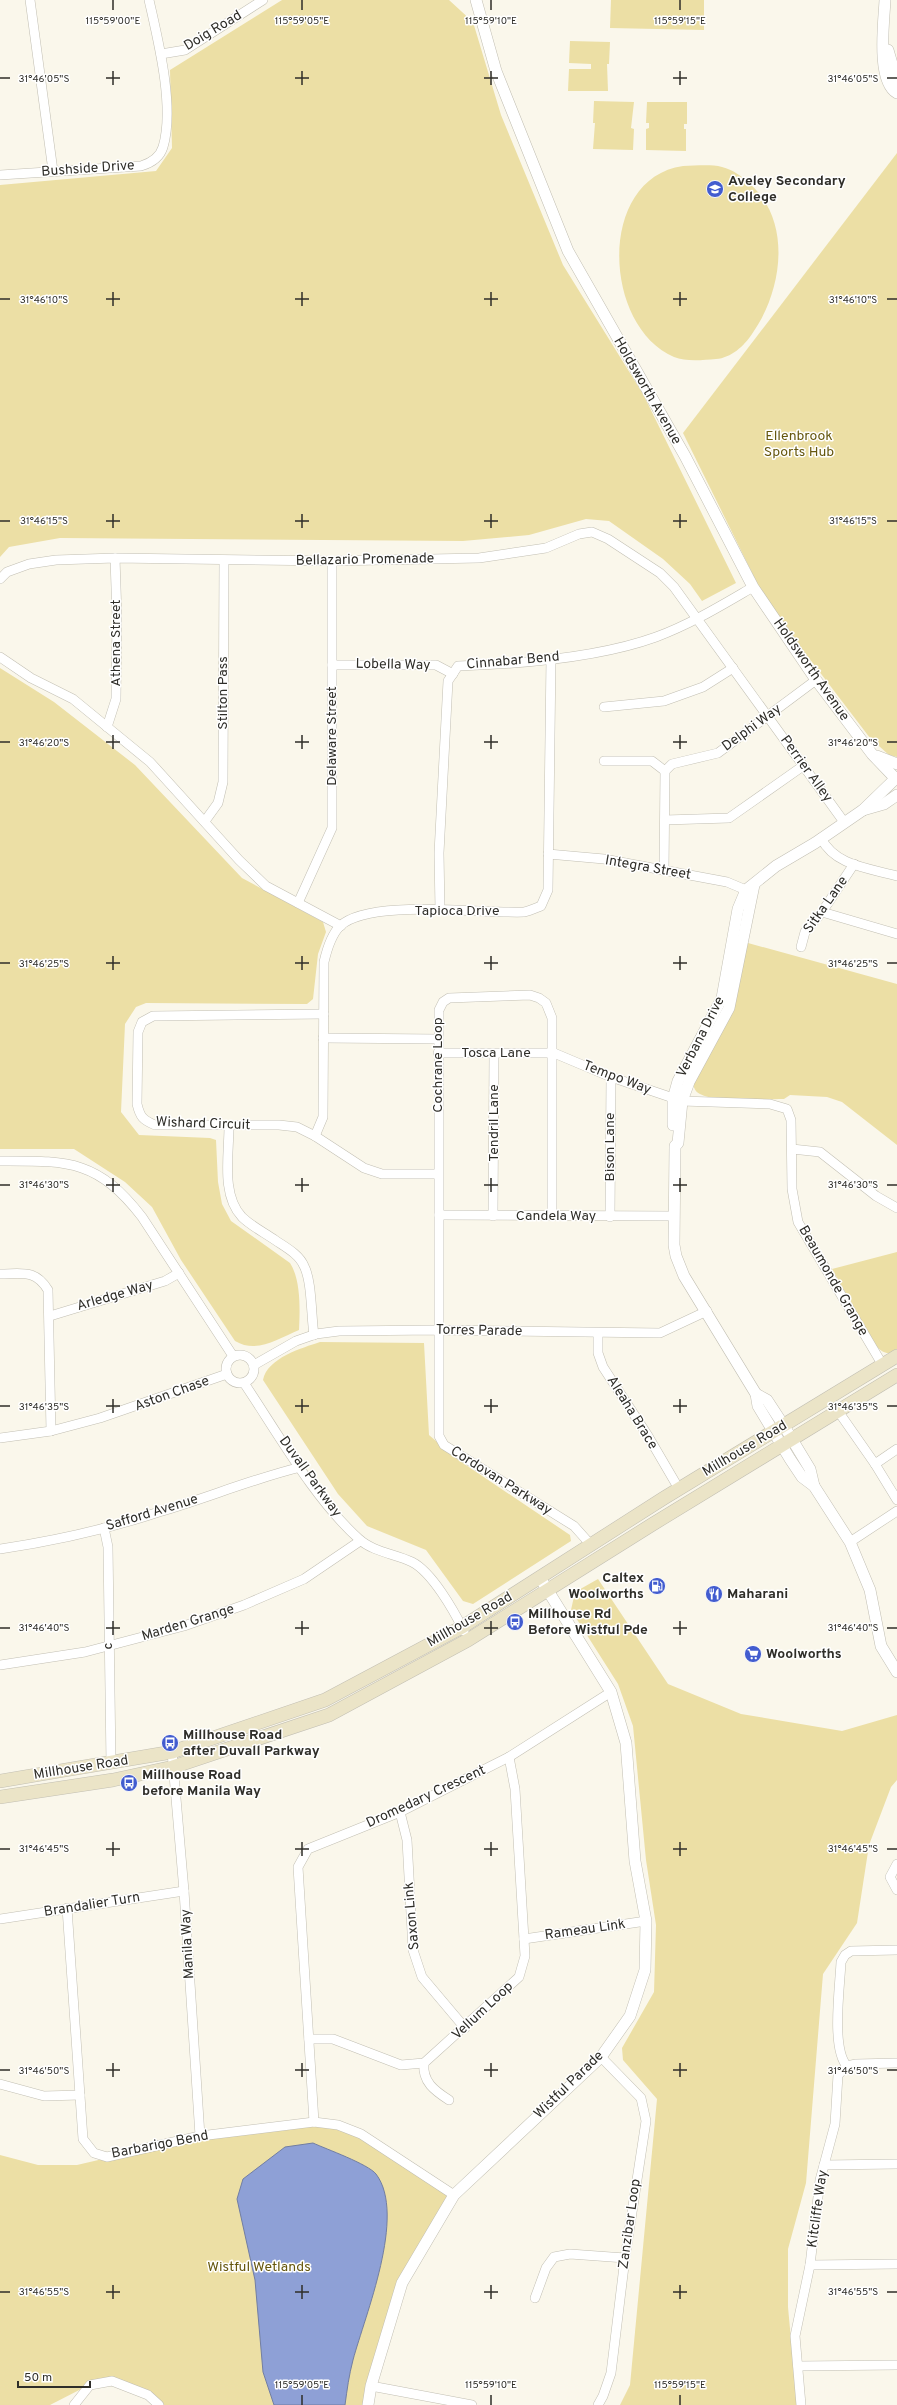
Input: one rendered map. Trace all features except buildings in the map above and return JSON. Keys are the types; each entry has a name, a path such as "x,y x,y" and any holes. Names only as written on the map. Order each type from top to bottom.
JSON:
{"main road":[{"name":"Millhouse Road","path":"0,1797 113,1780 173,1767 329,1715 468,1640 544,1584 591,1545 679,1489 897,1356"},
{"name":"Millhouse Road","path":"0,1781 111,1764 172,1752 325,1700 544,1584 787,1442 897,1375"},
{"path":"325,1700 329,1715"}],"street":[{"path":"30,0 53,171"},
{"name":"Bushside Drive","path":"0,175 141,166 149,164 160,154 163,147 166,123 160,54 149,0"},
{"name":"Doig Road","path":"160,54 185,50 263,0"},
{"name":"Holdsworth Avenue","path":"476,0 496,71 568,251 685,456 753,586 816,680 872,754 896,778"},
{"path":"885,0 883,32 884,66 886,80 897,93"},
{"path":"883,32 897,81"},
{"name":"Bellazario Promenade","path":"0,579 7,572 29,564 56,560 115,558 332,561 479,558 546,548 578,534 592,532 608,539 660,573 674,587 697,619"},
{"name":"Athena Street","path":"107,727 116,699 117,617 115,558"},
{"name":"Stilton Pass","path":"205,821 218,803 223,782 224,560"},
{"name":"Delaware Street","path":"298,903 332,828 332,561"},
{"name":"Cinnabar Bend","path":"440,910 439,853 448,681 458,666 496,665 604,651 655,637 697,619 753,586"},
{"name":"Perrier Alley","path":"697,619 844,822"},
{"path":"0,657 31,678 73,699 150,762 239,860 266,886 340,926 328,948 324,962 323,1117 315,1136"},
{"name":"Tapioca Drive","path":"340,926 352,918 378,912 440,910 526,912 541,906 548,890 551,658"},
{"name":"Lobella Way","path":"332,665 436,665 453,674"},
{"path":"604,707 664,701 703,687 733,668"},
{"name":"Delphi Way","path":"665,771 672,764 718,753 816,680"},
{"path":"872,754 897,764"},
{"path":"604,761 652,761 665,771 664,870"},
{"path":"665,820 729,818 803,766"},
{"path":"750,887 772,868 863,810 896,778"},
{"path":"863,810 884,804 897,795"},
{"path":"821,838 827,850 838,859 897,876"},
{"name":"Integra Street","path":"548,854 604,859 750,887"},
{"name":"Sitka Lane","path":"801,947 805,932 822,912 854,864"},
{"name":"Verbana Drive","path":"750,887 729,1008 689,1082 677,1100 678,1143 675,1146 674,1245 679,1265 756,1394 758,1406 779,1429 787,1442 810,1469 814,1486 850,1542 870,1590 881,1646 897,1672"},
{"path":"822,912 897,934"},
{"name":"Cochrane Loop","path":"438,1330 439,1010 443,1002 449,998 530,996 540,998 551,1010 554,1053 552,1215"},
{"name":"Wishard Circuit","path":"324,1014 153,1016 142,1022 138,1032 137,1104 139,1114 144,1121 155,1125 279,1125 297,1127 315,1136 364,1168 382,1174 438,1174"},
{"path":"323,1038 439,1038"},
{"name":"Tosca Lane","path":"438,1053 554,1053"},
{"name":"Tempo Way","path":"554,1053 611,1077 677,1100"},
{"name":"Tendril Lane","path":"493,1216 494,1054"},
{"name":"Bison Lane","path":"610,1217 611,1077"},
{"name":"Beaumonde Grange","path":"677,1100 770,1104 787,1110 792,1120 792,1189 798,1222 882,1364"},
{"path":"229,1126 229,1182 234,1206 243,1218 293,1252 304,1264 309,1278 314,1334"},
{"path":"792,1150 820,1152 876,1196 897,1208"},
{"path":"0,1161 55,1161 81,1166 102,1178 125,1195 233,1356"},
{"name":"Candela Way","path":"439,1215 552,1215 610,1217 674,1216"},
{"path":"0,1274 31,1274 41,1279 48,1290 50,1316 51,1431"},
{"name":"Arledge Way","path":"50,1316 165,1281 179,1274"},
{"name":"Torres Parade","path":"254,1365 296,1341 314,1334 339,1331 438,1330 660,1333 707,1311"},
{"name":"Cordovan Parkway","path":"438,1330 439,1436 444,1445 574,1526 591,1545"},
{"name":"Aleaha Brace","path":"598,1333 598,1353 603,1367 648,1436 679,1489"},
{"path":"233,1356 245,1356 254,1365 254,1374 244,1383 235,1382 227,1374 227,1364 233,1356"},
{"name":"Aston Chase","path":"0,1438 51,1431 128,1410 227,1374"},
{"name":"Duvall Parkway","path":"244,1383 315,1490 360,1541 412,1562 427,1571 462,1627 468,1640"},
{"path":"838,1411 875,1464 897,1500"},
{"path":"875,1464 897,1449"},
{"name":"Safford Avenue","path":"0,1549 104,1528 159,1512 270,1474 301,1467"},
{"path":"850,1542 897,1511"},
{"name":"c","path":"104,1528 108,1547 108,1646 111,1764"},
{"name":"Marden Grange","path":"0,1665 85,1652 184,1626 244,1605 304,1580 360,1541"},
{"name":"Wistful Parade","path":"368,2405 371,2386 402,2283 454,2195 601,2057 630,2016 645,1970 646,1921 635,1861 626,1743 611,1692 544,1584"},
{"name":"Dromedary Crescent","path":"314,2122 298,1867 308,1849 400,1812 509,1757 611,1692"},
{"name":"Manila Way","path":"172,1752 184,1891 200,2136"},
{"name":"Vellum Loop","path":"424,2063 465,2028 519,1977 525,1956 515,1789 509,1757"},
{"name":"Saxon Link","path":"400,1812 407,1840 413,1950 422,1977 465,2028"},
{"path":"897,1864 890,1877 897,1890"},
{"name":"Brandalier Turn","path":"0,1919 184,1891"},
{"name":"Barbarigo Bend","path":"67,1908 84,2139 94,2153 107,2157 200,2136 314,2122 338,2125 362,2134 454,2195"},
{"name":"Rameau Link","path":"524,1939 646,1921"},
{"path":"897,1950 851,1951 845,1955 841,1962 838,2046 842,2061 847,2066 897,2064"},
{"path":"309,2040 333,2039 401,2065 424,2063 423,2073 433,2090 449,2100"},
{"name":"Zanzibar Loop","path":"598,2405 603,2396 611,2373 624,2258 646,2121 641,2098 601,2057"},
{"name":"Kitcliffe Way","path":"801,2405 795,2336 810,2265 820,2180 836,2115 836,2082 838,2075 847,2066"},
{"path":"0,2084 44,2096 80,2095"},
{"path":"824,2165 897,2164"},
{"path":"535,2298 546,2268 554,2257 570,2254 624,2258"},
{"path":"810,2265 897,2264"},
{"path":"798,2366 897,2365"},
{"path":"74,2405 90,2385 112,2381 148,2395 158,2405"},
{"path":"371,2386 472,2405"}],"green space":[{"path":"282,0 449,0 473,22 501,115 563,265 643,394 736,583 702,601 690,584 663,559 609,521 586,519 529,535 463,541 60,538 9,547 0,557 0,185 156,171 172,148 170,70"},
{"path":"611,0 704,0 704,30 610,28"},
{"path":"570,41 610,42 609,64 607,64 608,91 568,91 569,69 591,69 591,64 569,63"},
{"path":"594,101 634,102 631,128 634,129 633,150 593,149 595,123 593,123"},
{"path":"647,102 687,102 687,124 684,124 684,129 686,129 686,151 646,150 646,129 649,128 649,123 646,123"},
{"name":"Ellenbrook Sports Hub","path":"897,153 897,757 889,755 870,738 767,603 683,433"},
{"path":"683,166 717,166 730,170 741,176 764,200 773,218 777,237 778,258 776,278 762,317 745,343 737,351 722,358 695,360 679,359 650,340 633,316 623,286 619,254 623,224 635,197 655,176"},
{"path":"0,668 54,702 135,765 242,878 323,922 326,932 318,954 313,999 307,1004 146,1003 136,1007 125,1024 121,1112 139,1135 210,1138 216,1140 218,1182 222,1204 231,1221 290,1263 294,1270 299,1295 299,1330 275,1341 259,1346 251,1346 243,1345 235,1341 181,1260 152,1207 125,1182 74,1149 0,1149"},
{"path":"748,943 897,984 897,1145 842,1102 827,1097 790,1095 784,1099 729,1100 708,1097 696,1091 692,1082 730,1010"},
{"path":"897,1252 897,1351 888,1353 883,1352 876,1346 832,1269"},
{"path":"320,1342 424,1343 429,1435 457,1459 570,1535 571,1541 473,1604 463,1601 426,1550 367,1526 338,1494 263,1380 266,1372 278,1360 295,1351"},
{"path":"598,1579 668,1684 741,1714 842,1731 897,1715 897,1780 891,1787 869,1845 857,1923 823,1974 806,2183 788,2249 788,2307 797,2405 620,2405 630,2385 657,2099 623,2060 622,2048 654,1992 656,1925 646,1860 633,1726 618,1684 571,1610 575,1592"},
{"name":"Wistful Wetlands","path":"315,2122 339,2125 455,2196 401,2284 368,2405 159,2405 112,2381 89,2385 50,2405 0,2405 0,2155 38,2165 77,2165 201,2136"}],"water":[{"path":"313,2143 356,2161 376,2174 384,2192 387,2214 386,2239 381,2266 348,2382 345,2405 274,2405 263,2372 255,2280 237,2199 243,2179 285,2147"}],"place":[{"name":"Aveley Secondary College","path":"715,189"},
{"name":"Caltex Woolworths","path":"657,1586"},
{"name":"Maharani","path":"714,1594"},
{"name":"Millhouse Rd Before Wistful Pde","path":"515,1622"},
{"name":"Woolworths","path":"753,1654"},
{"name":"Millhouse Road after Duvall Parkway","path":"170,1743"},
{"name":"Millhouse Road before Manila Way","path":"129,1783"}]}
